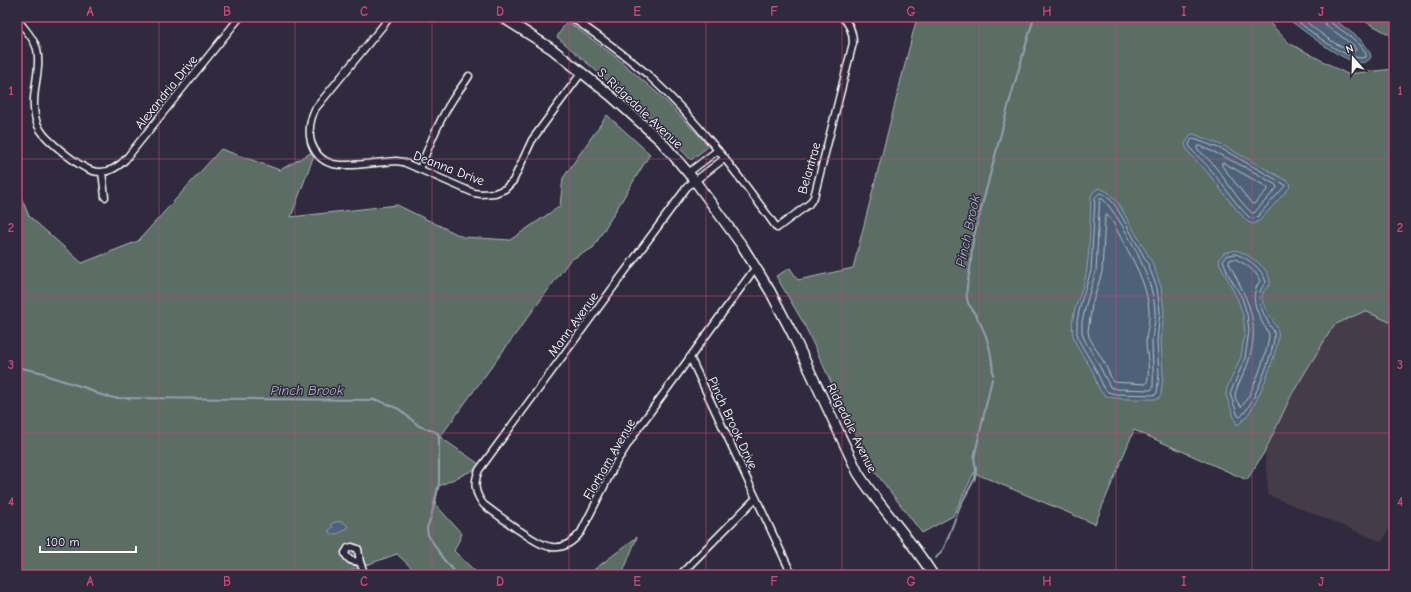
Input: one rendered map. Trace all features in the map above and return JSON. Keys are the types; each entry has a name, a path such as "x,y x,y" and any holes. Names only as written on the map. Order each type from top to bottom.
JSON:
{"main road":[{"name":"S. Ridgedale Avenue","path":"502,17 552,49 582,72 661,141 695,181 721,217 756,267 776,302"},
{"name":"Ridgedale Avenue","path":"776,302 858,473 933,575"}],"street":[{"name":"Alexandria Drive","path":"102,172 116,167 125,160 240,17"},
{"name":"Deanna Drive","path":"390,17 315,109 310,122 310,137 316,152 332,164 343,166 396,161 408,163 474,193 496,193 505,189 515,178 532,140 582,72"},
{"name":"Belantrae","path":"571,17 646,73 687,114 725,158 777,228 809,204 814,197 853,43 852,31 842,17"},
{"path":"17,19 33,40 38,54 33,99 33,108 38,126 46,139 81,166 88,170 102,172 105,197"},
{"path":"420,169 444,114 453,98 469,76"},
{"path":"688,173 718,150"},
{"path":"695,181 725,158"},
{"name":"Mann Avenue","path":"475,484 479,470 687,186 695,181"},
{"name":"Florham Avenue","path":"475,484 477,494 484,505 539,544 557,547 571,543 581,532 626,445 756,267"},
{"name":"Pinch Brook Drive","path":"690,357 792,575"},
{"path":"680,575 756,498"},
{"path":"360,562 365,575"}],"shaded area":[{"path":"1365,310 1394,324 1394,520 1382,542 1268,495 1265,451 1292,394 1334,325"}],"green space":[{"path":"917,17 1265,18 1289,43 1347,74 1394,69 1394,324 1365,311 1334,325 1292,394 1265,451 1247,480 1134,430 1095,524 974,473 953,516 922,533 869,464 804,324 776,276 790,268 798,280 853,268"},
{"path":"1357,17 1394,17 1394,37"},
{"path":"567,21 616,57 663,98 709,146 691,160 646,114 557,37"},
{"path":"607,115 650,154 593,248 570,260 440,437 482,466 439,486 435,504 462,534 454,551 479,575 419,575 397,554 338,575 17,575 17,187 29,216 82,263 138,241 221,149 280,170 316,150 291,217 397,205 463,237 510,240 560,206 563,178"},
{"path":"637,537 622,575 587,575"}],"water":[{"path":"1285,17 1331,17 1360,39 1370,53 1371,57 1365,62 1355,62 1342,57"},
{"path":"1191,134 1226,147 1289,182 1290,187 1259,221 1253,224 1248,222 1189,152 1185,144"},
{"path":"1099,188 1108,192 1118,203 1152,262 1161,287 1164,311 1161,342 1163,374 1161,394 1159,398 1123,399 1106,396 1103,394 1098,386 1093,372 1074,340 1072,326 1073,318 1087,269 1091,196 1094,191"},
{"path":"1236,250 1259,263 1267,273 1270,279 1270,285 1264,290 1262,296 1263,302 1278,331 1276,349 1262,388 1251,410 1237,425 1226,395 1227,388 1241,357 1245,331 1243,315 1238,300 1219,259 1224,253"},
{"path":"335,522 343,522 348,528 337,534 332,534 328,531 333,527 331,524"}],"waterway":[{"name":"Pinch Brook","path":"993,375 989,346 983,328 968,303 967,287 974,236 1009,103 1034,17"},
{"name":"Pinch Brook","path":"17,367 44,373 48,376 86,388 98,394 114,398 377,400 399,409 419,426 438,433 439,483 427,528 428,535 444,560 458,575"},
{"name":"Pinch Brook","path":"936,558 944,548 960,506 975,478 976,469 974,458 992,379"}]}
